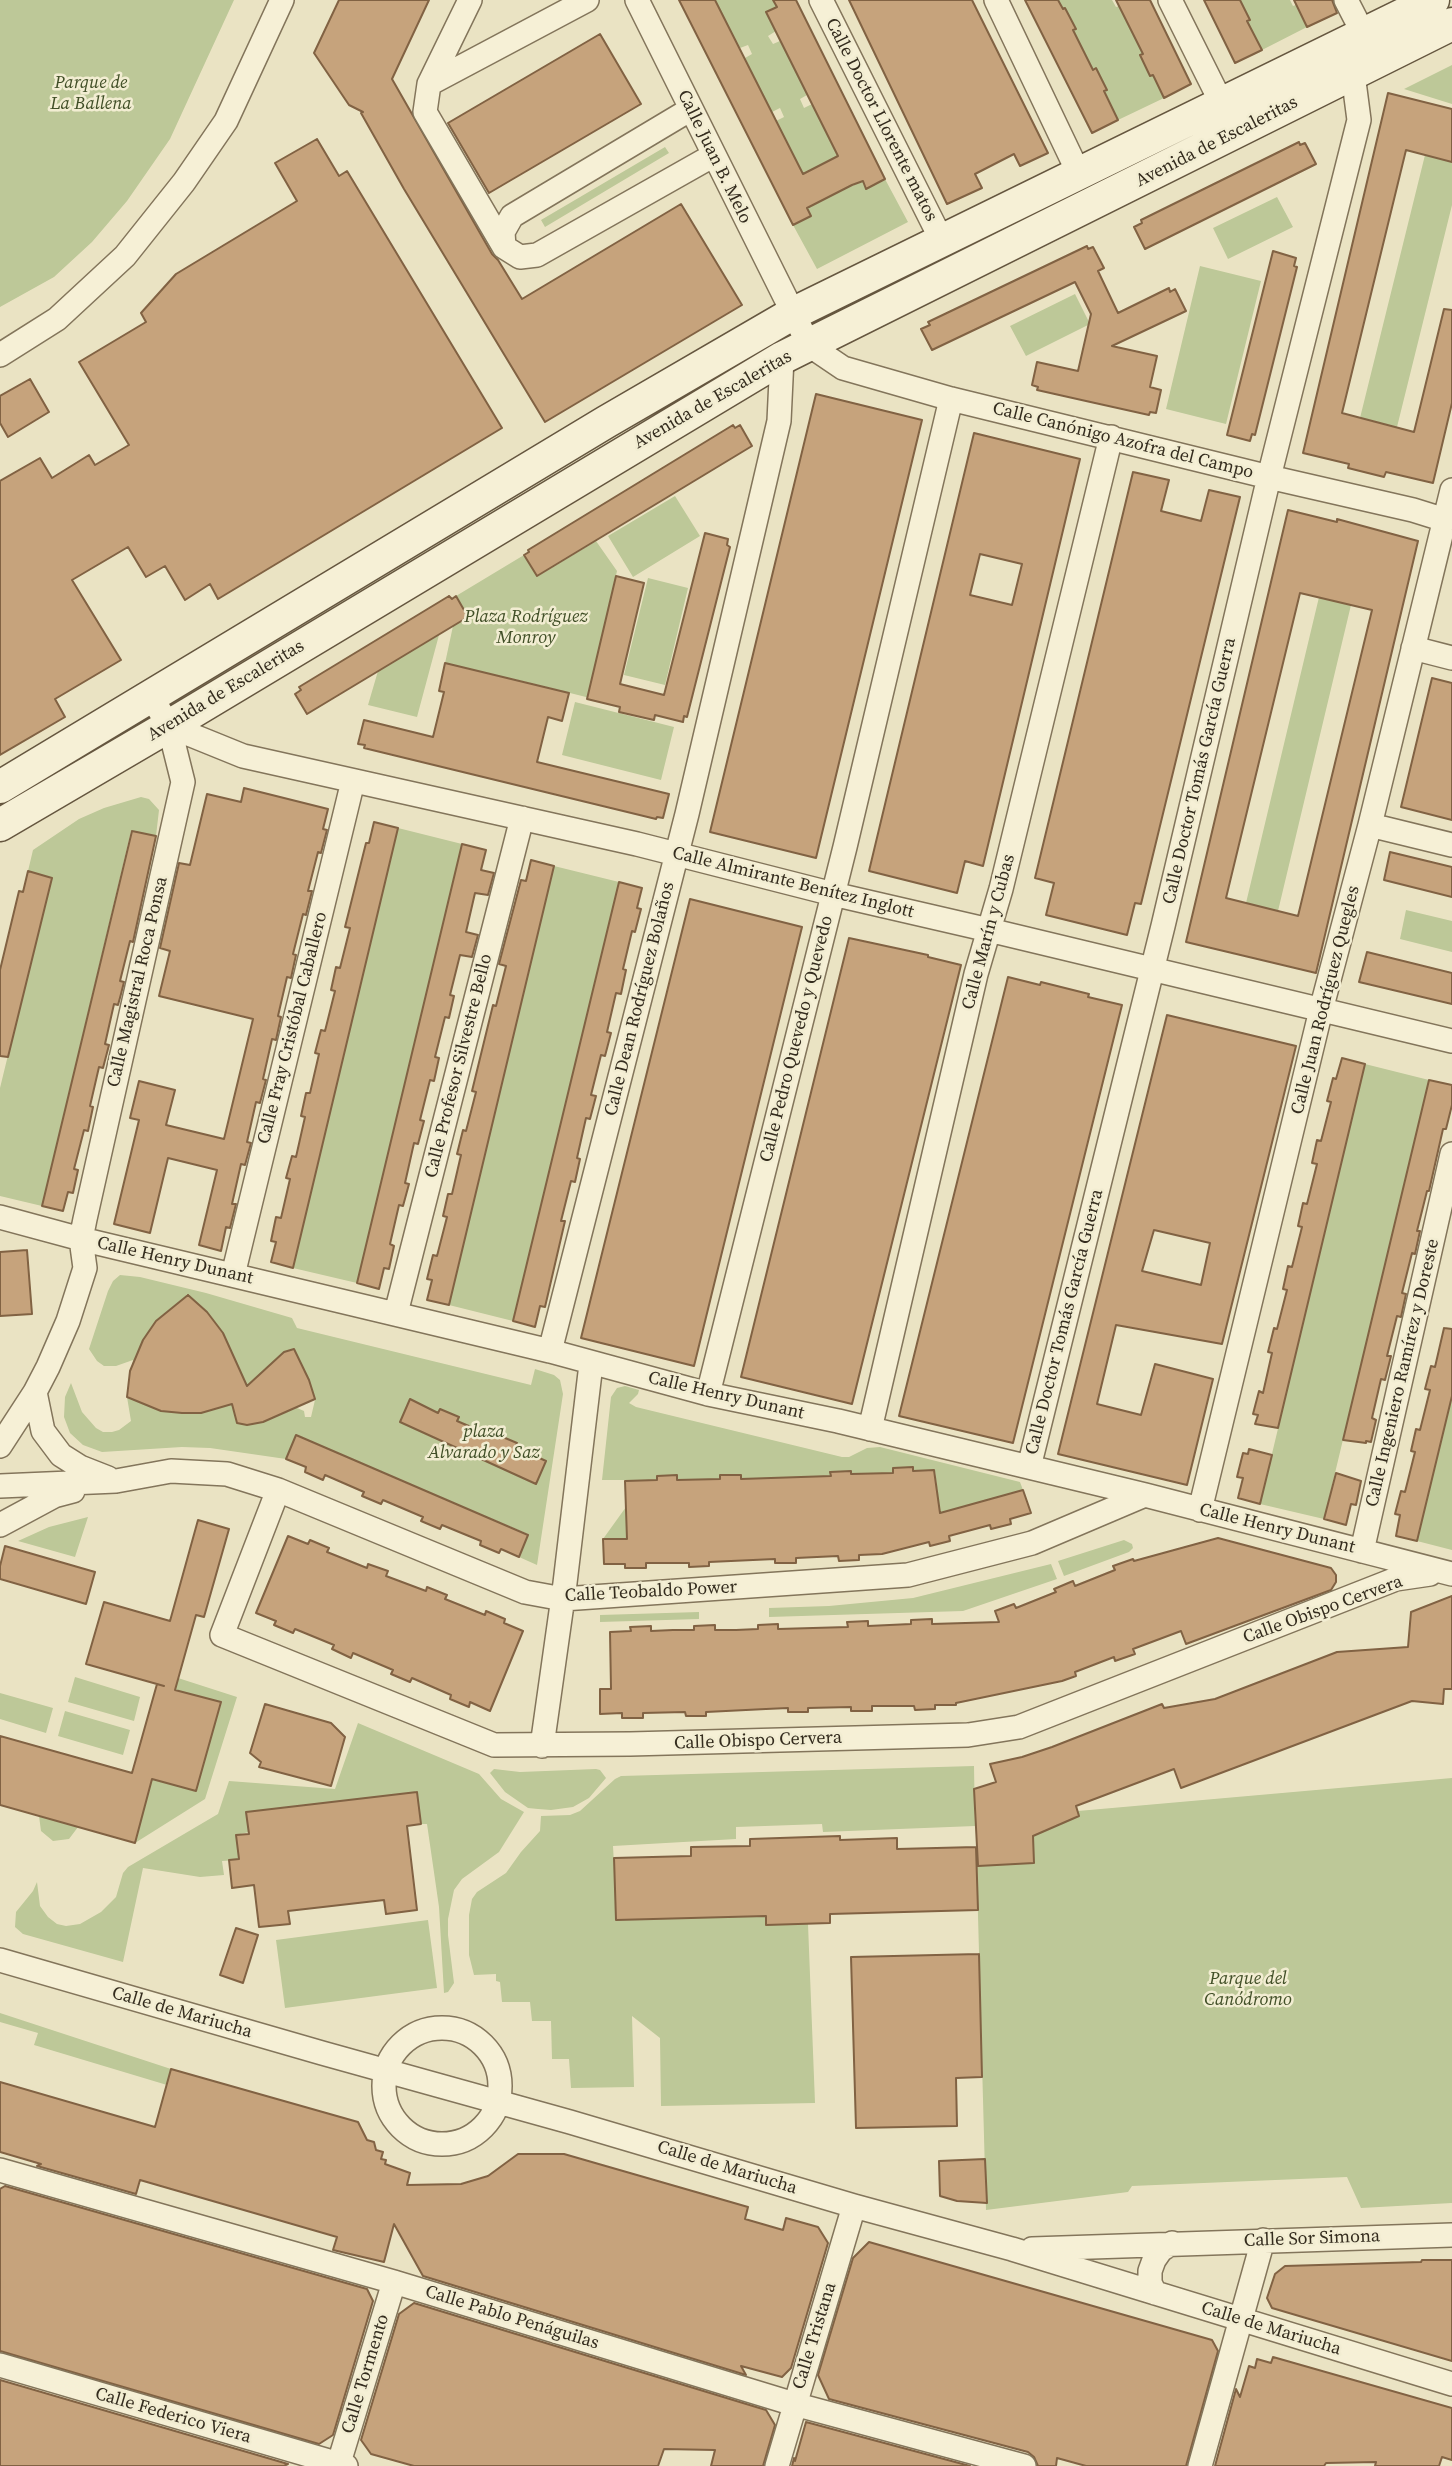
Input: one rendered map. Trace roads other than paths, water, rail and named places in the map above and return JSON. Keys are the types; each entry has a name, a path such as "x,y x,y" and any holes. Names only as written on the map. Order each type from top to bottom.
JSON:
{"street":[{"path":"0,355 57,319 115,265 184,183 226,121 282,0"},
{"path":"470,0 429,84 425,111 504,247 520,257 537,255 714,155"},
{"path":"429,84 587,0"},
{"name":"Calle Juan B. Melo","path":"637,0 792,314 795,351"},
{"name":"Calle Doctor Llorente matos","path":"821,0 942,241"},
{"path":"996,0 1079,174"},
{"path":"1171,0 1221,102"},
{"path":"1346,0 1363,35"},
{"name":"Avenida de Escaleritas","path":"0,787 152,698 606,422 792,314 1433,0"},
{"name":"Avenida de Escaleritas","path":"0,825 795,351 1452,24"},
{"name":"Calle Doctor Tomás García Guerra","path":"1029,1467 1164,926 1269,477 1359,120 1353,74"},
{"path":"504,247 503,232 512,216 691,109"},
{"name":"Calle Canónigo Azofra del Campo","path":"795,351 843,368 951,399 1445,520"},
{"name":"Calle Dean Rodríguez Bolaños","path":"550,1351 676,855 795,351"},
{"name":"Calle Pedro Quevedo y Quevedo","path":"708,1394 833,894 951,399"},
{"name":"Calle Marín y Cubas","path":"870,1429 976,974 1005,876 1111,437"},
{"name":"Calle Juan Rodríguez Quegles","path":"1200,1510 1321,1010 1370,825 1452,489"},
{"path":"1413,648 1452,658"},
{"path":"152,698 169,726"},
{"name":"Calle Almirante Benítez Inglott","path":"169,726 243,756 522,818 1452,1041"},
{"name":"Calle Magistral Roca Ponsa","path":"0,1446 35,1392 68,1321 85,1268 81,1239 183,782 169,726"},
{"name":"Calle Fray Cristóbal Caballero","path":"233,1275 353,781"},
{"name":"Calle Profesor Silvestre Bello","path":"396,1313 522,818"},
{"path":"1370,825 1452,845"},
{"name":"Calle Ingeniero Ramírez y Doreste","path":"1362,1551 1452,1154"},
{"name":"Calle Henry Dunant","path":"0,1217 81,1239 550,1351 708,1394 870,1429 1145,1495 1447,1574"},
{"path":"542,1746 563,1599 591,1364"},
{"path":"0,1420 35,1392 43,1431 61,1455 116,1481"},
{"name":"Calle Teobaldo Power","path":"0,1486 116,1481 171,1471 227,1474 278,1490 525,1592 563,1599 908,1575 1032,1543 1145,1495"},
{"path":"0,1525 54,1496 116,1481"},
{"name":"Calle Obispo Cervera","path":"278,1490 222,1635 494,1745 968,1735 1019,1727 1396,1579 1447,1574"},
{"name":"Calle de Mariucha","path":"0,1960 1012,2249 1452,2384"},
{"path":"448,2028 467,2033 484,2045 495,2062 500,2081 499,2102 491,2119 479,2132 463,2141 444,2145 426,2143 410,2135 396,2122 383,2088 386,2069 395,2052 409,2037 428,2029 448,2028"},
{"name":"Calle Pablo Penáguilas","path":"0,2170 394,2282 794,2403 1024,2466"},
{"name":"Calle Tristana","path":"777,2466 854,2206"},
{"name":"Calle Sor Simona","path":"1012,2249 1452,2235"},
{"path":"1200,2466 1263,2240"},
{"path":"1155,2293 1150,2283 1154,2259 1172,2243"},
{"name":"Calle Tormento","path":"341,2465 394,2282"},
{"name":"Calle Federico Viera","path":"0,2365 341,2465"}],"park label":[{"name":"Parque de La Ballena","path":"91,93"},
{"name":"Plaza Rodríguez Monroy","path":"526,627"},
{"name":"plaza Alvarado y Saz","path":"484,1442"},
{"name":"Parque del Canódromo","path":"1248,1989"}]}
